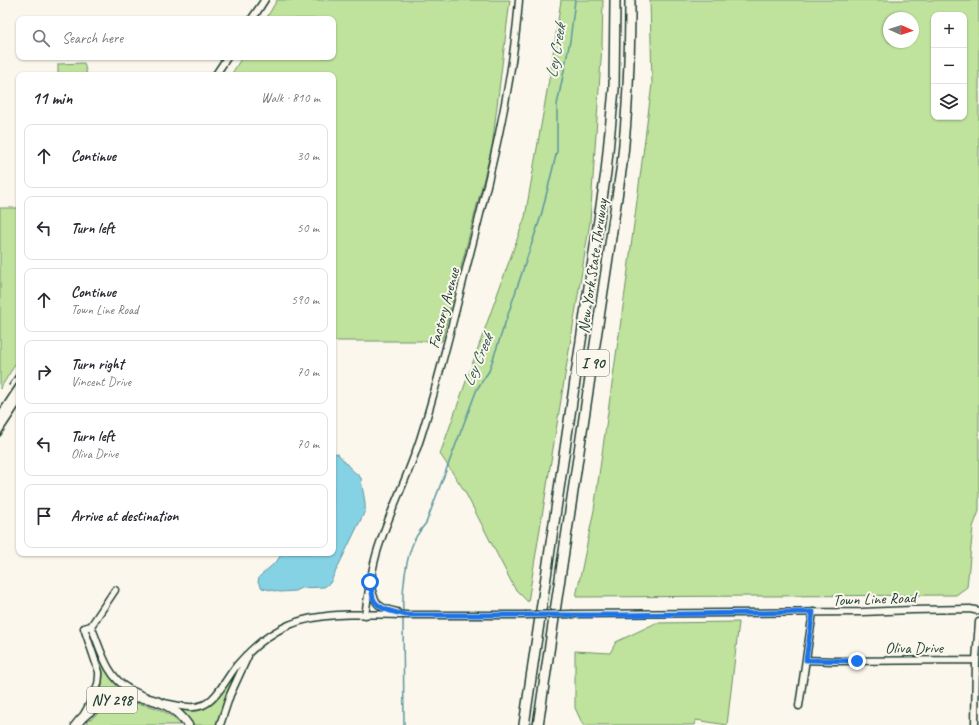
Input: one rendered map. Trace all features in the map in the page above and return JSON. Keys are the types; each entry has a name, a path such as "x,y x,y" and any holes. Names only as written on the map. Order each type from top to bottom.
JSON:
{"highway":[{"name":"New York State Thruway","path":"524,725 606,172 614,90 615,0"},
{"name":"New York State Thruway","path":"538,725 622,164 627,122 630,54 630,0"}],"main road":[{"name":"NY 298","path":"79,722 102,704 132,696 163,702 178,714 188,725"}],"street":[{"name":"Factory Avenue","path":"365,615 375,558 422,433 438,378 491,173 508,92 520,0"},
{"path":"370,582 374,599 377,604 393,613"},
{"path":"79,722 94,697 99,679 99,672 84,628 92,626 115,590"},
{"name":"Town Line Road","path":"393,613 406,615 525,615 862,612 912,610 979,611"},
{"path":"799,706 813,612"},
{"path":"163,702 184,707 193,707 206,704 216,694 234,668 251,651 276,631 289,625 308,618 393,613"},
{"path":"975,725 976,660 979,622"},
{"path":"92,626 106,663 113,675 129,689 148,698"},
{"path":"220,725 230,695 251,651"},
{"name":"Oliva Drive","path":"806,660 976,660"}],"green space":[{"path":"277,0 510,0 492,147 442,341 336,341 336,72 233,72 240,60 336,60 336,16 268,16"},
{"path":"561,0 603,0 602,45 590,222 528,602 515,589 464,490 440,454 525,217 551,68"},
{"path":"650,0 979,0 979,511 973,527 967,587 956,595 576,597 594,510 627,278 652,84"},
{"path":"84,63 86,72 58,72 58,64"},
{"path":"0,208 16,208 16,363 0,389"},
{"path":"739,622 727,725 696,720 695,725 583,725 575,708 575,651 610,653 616,642 656,623"},
{"path":"92,635 104,666 112,680 124,691 93,705 102,687 103,674 90,637"},
{"path":"231,679 233,679 216,725 194,725 178,709 194,711 207,708 216,700"},
{"path":"130,703 151,706 158,709 170,715 181,725 85,725 100,712 117,705"}],"water":[{"path":"336,454 338,454 361,478 365,511 330,583 324,587 301,588 295,591 280,592 262,588 258,582 259,577 277,561 280,556 336,556"}],"waterway":[{"name":"Ley Creek","path":"403,613 405,575 412,547 417,535 426,523 477,389 489,371 541,216 557,151 557,105 570,41 575,0"},
{"name":"Ley Creek","path":"403,617 404,725"}],"railway":[{"path":"249,16 260,0"},
{"path":"259,16 269,0"},
{"path":"213,72 221,60"},
{"path":"222,72 230,60"},
{"path":"9,385 16,374"},
{"path":"0,409 16,385"},
{"path":"0,436 16,412"}],"route":[{"path":"370,582 374,599 377,604 388,610 406,615 622,615 813,612 806,660 857,661"}]}
